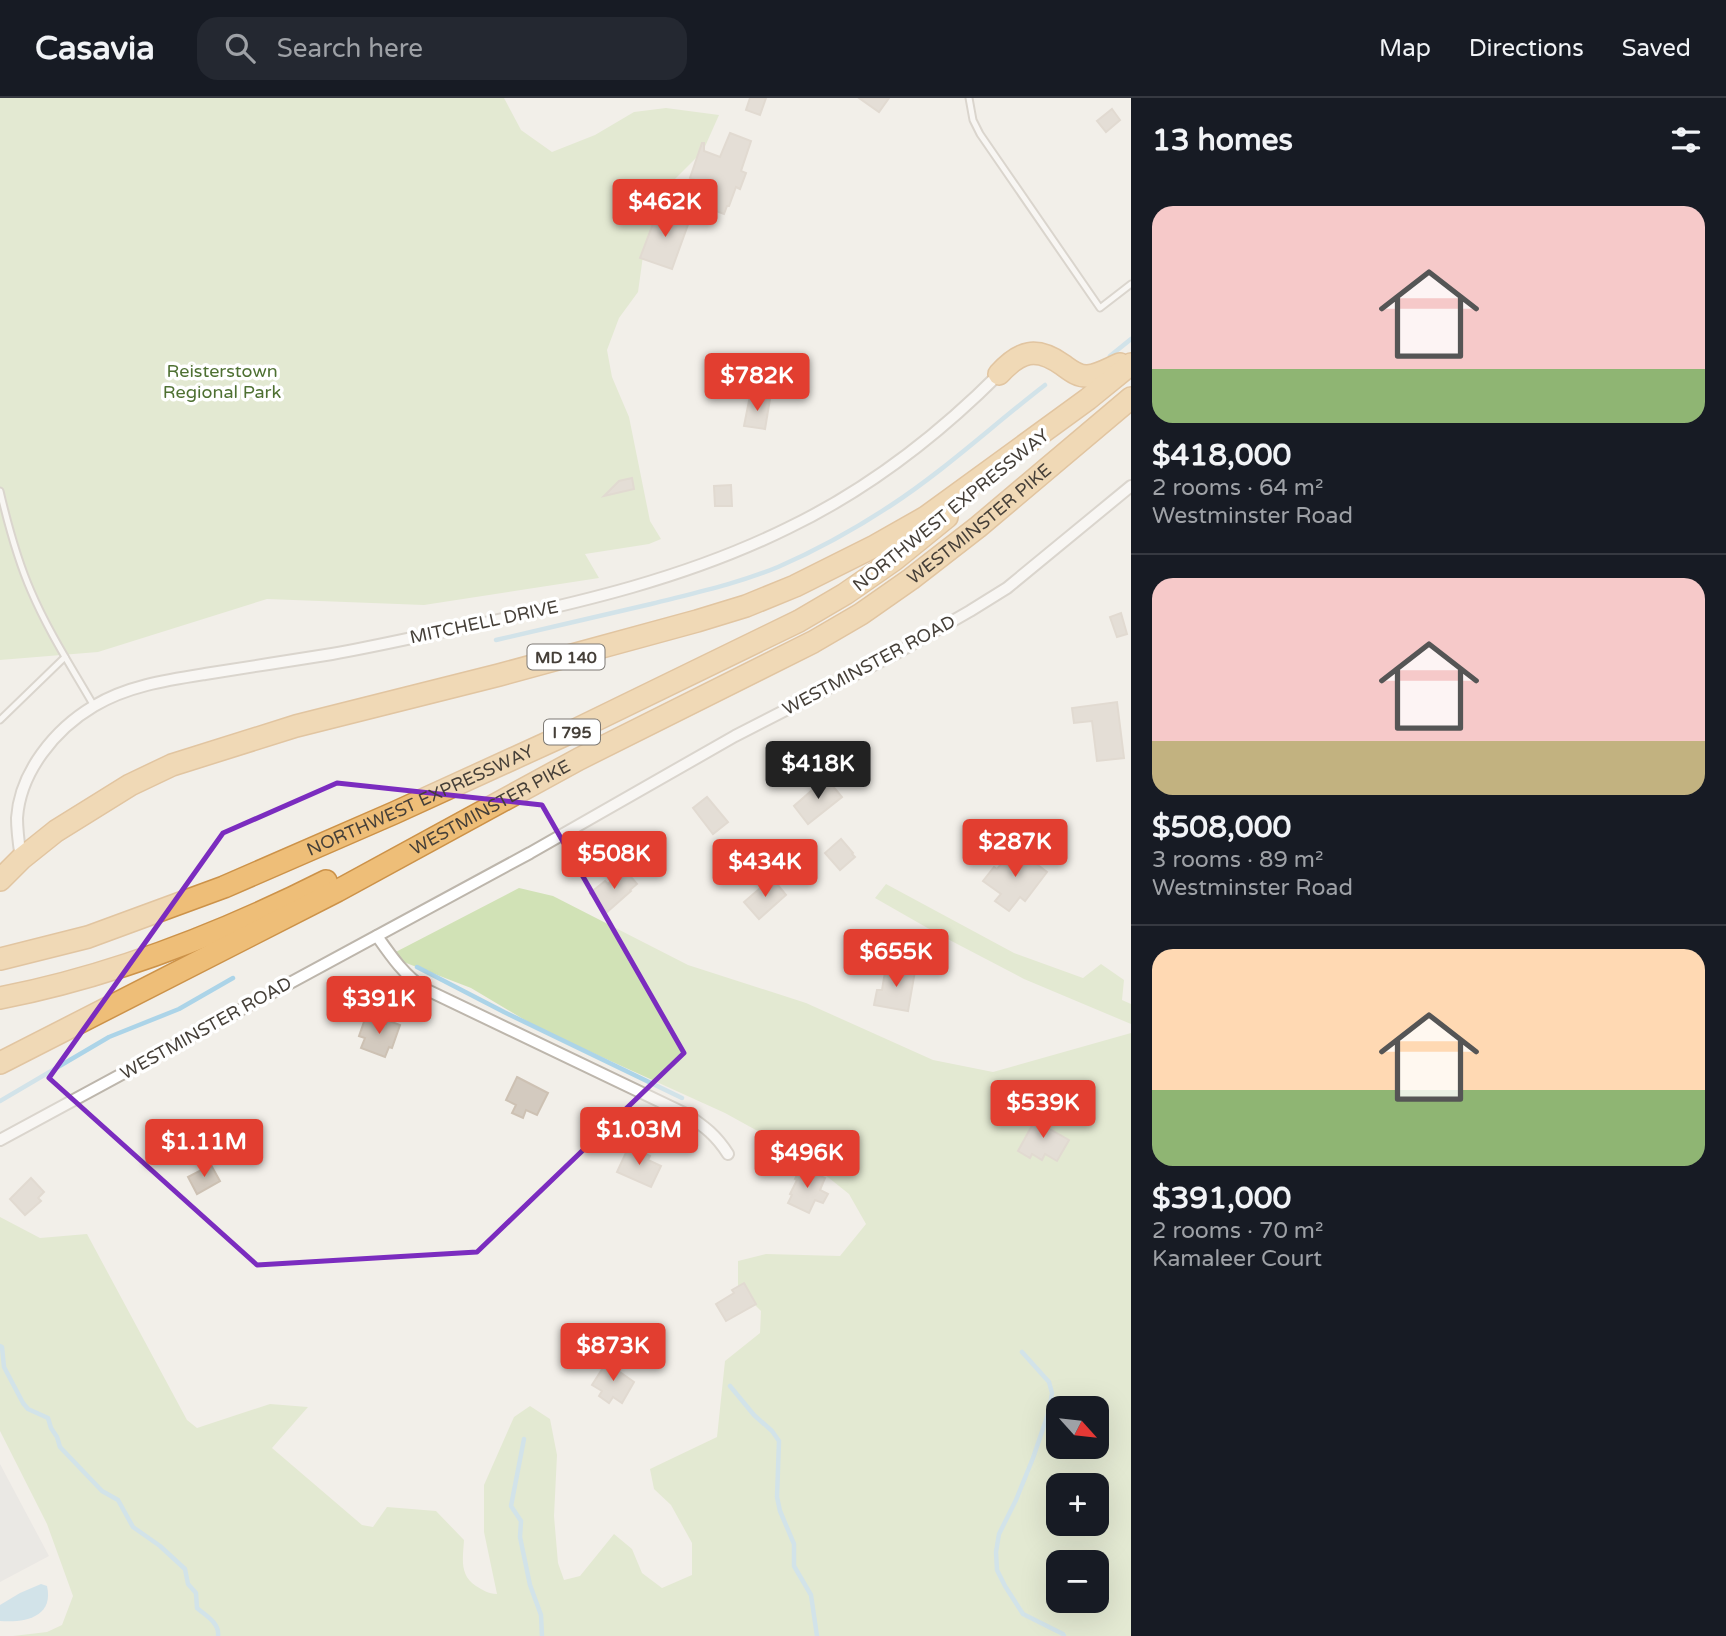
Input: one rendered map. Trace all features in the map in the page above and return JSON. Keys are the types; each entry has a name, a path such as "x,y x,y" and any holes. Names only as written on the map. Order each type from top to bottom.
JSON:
{"highway":[{"path":"999,374 1019,356 1031,354 1046,355 1077,374 1086,376 1131,361"},
{"name":"WESTMINSTER PIKE","path":"0,880 56,831 130,785 172,765 296,726 697,621 746,606 795,586 926,517 1088,399 1131,361"},
{"name":"WESTMINSTER PIKE","path":"0,1063 337,891 579,758 813,642 862,614 978,527 1131,398"},
{"name":"NORTHWEST EXPRESSWAY","path":"0,959 88,937 224,887 567,734 799,621 845,594 894,559 1088,399"},
{"name":"NORTHWEST EXPRESSWAY","path":"0,998 111,971 246,919 579,758"},
{"path":"0,897 18,876 22,868 21,859"}],"street":[{"name":"MITCHELL DRIVE","path":"21,859 18,817 27,780 54,738 94,706 156,682 334,654 505,619 660,580 787,529 833,504 864,485 934,433 999,374"},
{"name":"WESTMINSTER ROAD","path":"0,1140 542,846 735,736 897,653 970,611 1007,588 1131,486"},
{"path":"377,936 411,980 425,989 686,1114 719,1139 729,1154"}],"lane":[{"path":"969,98 973,120 980,134 1100,308 1131,284"},
{"path":"0,491 27,582 45,621 94,706"},
{"path":"0,720 65,657"}],"highlighted area":[{"path":"337,783 542,805 684,1053 477,1252 257,1265 49,1078 223,833"}],"green space":[{"name":"Reisterstown Regional Park","path":"0,98 504,98 521,130 552,152 595,135 634,112 666,108 719,115 703,151 667,187 643,256 638,292 619,318 607,350 612,377 629,417 650,521 661,539 649,544 585,554 599,578 424,605 267,599 98,652 0,660"},
{"path":"886,884 1014,953 1083,978 1101,964 1124,980 1122,1000 1131,1004 1131,1024 1024,979 875,898"},
{"path":"519,888 553,896 688,965 806,1003 933,1060 993,1072 1131,1033 1131,1636 13,1636 47,1632 62,1625 73,1596 47,1524 0,1431 0,1217 40,1238 87,1234 187,1420 197,1428 270,1404 308,1407 272,1448 362,1525 373,1527 387,1507 436,1511 464,1540 464,1571 471,1582 483,1590 497,1594 484,1532 484,1485 514,1417 530,1406 550,1419 557,1455 554,1516 558,1563 564,1580 580,1576 614,1534 632,1549 642,1573 662,1588 692,1575 692,1543 671,1505 654,1489 650,1469 717,1437 725,1361 760,1333 761,1311 738,1288 738,1261 766,1254 840,1256 866,1224 849,1194 799,1154 725,1113 540,1029 471,988 388,956"}],"shaded area":[{"path":"0,1464 49,1556 0,1582"}],"water":[{"path":"41,1584 47,1586 48,1596 42,1611 28,1619 0,1621 0,1605"}],"building":[{"path":"750,98 766,98 760,115 746,110"},
{"path":"859,98 889,98 879,112"},
{"path":"1112,109 1120,120 1106,132 1097,121"},
{"path":"730,133 751,141 741,171 746,173 740,189 736,187 724,214 708,208 710,201 706,200 711,186 690,178 702,143 704,151 720,157"},
{"path":"659,208 690,219 672,269 640,258"},
{"path":"750,396 770,399 765,429 744,426"},
{"path":"632,478 634,489 604,496 619,481"},
{"path":"731,485 732,506 715,506 714,486"},
{"path":"1121,613 1127,634 1117,637 1110,617"},
{"path":"1117,702 1124,758 1097,761 1092,721 1074,723 1072,708"},
{"path":"826,778 842,797 808,824 794,806"},
{"path":"707,797 728,822 713,834 693,808"},
{"path":"622,834 630,847 616,857 607,845"},
{"path":"841,839 855,857 840,870 825,853"},
{"path":"1014,847 1047,872 1025,901 1020,897 1009,911 995,901 1001,894 983,881 994,867 997,869"},
{"path":"624,869 637,884 607,912 590,893 605,881 608,884"},
{"path":"772,878 786,895 759,919 744,902"},
{"path":"886,966 915,971 908,1011 874,1005 877,990 882,990"},
{"path":"366,1016 386,1024 387,1020 400,1025 392,1048 389,1047 385,1057 361,1048 365,1038 359,1036"},
{"path":"517,1077 548,1093 537,1115 526,1110 523,1118 512,1113 516,1105 506,1100"},
{"path":"1040,1111 1053,1118 1048,1128 1069,1140 1057,1161 1045,1154 1042,1160 1032,1154 1030,1158 1018,1151"},
{"path":"629,1146 650,1156 648,1160 661,1166 651,1187 617,1172"},
{"path":"211,1165 220,1181 197,1194 188,1177"},
{"path":"801,1167 825,1178 820,1190 828,1194 823,1203 815,1200 809,1213 788,1203"},
{"path":"31,1178 44,1192 38,1198 41,1201 25,1215 10,1199"},
{"path":"744,1283 756,1304 726,1321 716,1304"},
{"path":"608,1360 634,1382 622,1403 613,1397 609,1403 599,1396 602,1391 592,1385"}],"waterway":[{"path":"1110,356 1131,339"},
{"path":"496,640 715,588 793,560 877,515 950,462 1045,385"},
{"path":"417,967 682,1098"},
{"path":"0,1101 109,1037 179,1009 233,978"},
{"path":"0,1346 4,1367 23,1403 28,1409 48,1418 60,1447 102,1491 118,1500 133,1527 160,1546 185,1569 188,1584 196,1593 197,1608 214,1623 218,1636"},
{"path":"1022,1352 1049,1382 1052,1393 1049,1411 1033,1458 999,1534 997,1570 1023,1614 1064,1636"},
{"path":"730,1386 779,1441 777,1497 794,1544 794,1566 811,1595 817,1636"},
{"path":"524,1439 511,1506 521,1521 520,1537 530,1585 541,1615 542,1636"}]}
